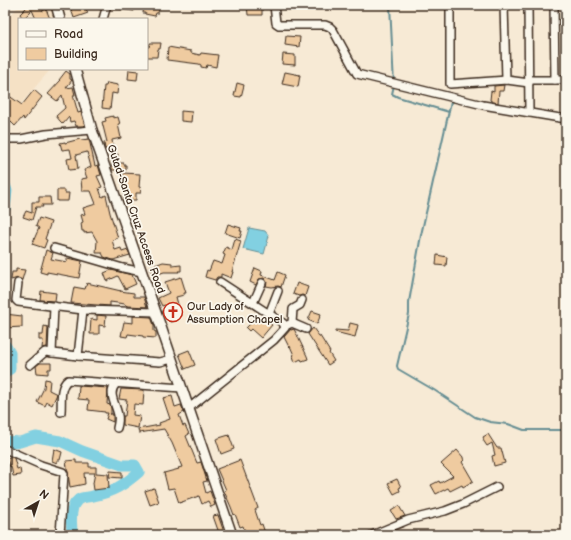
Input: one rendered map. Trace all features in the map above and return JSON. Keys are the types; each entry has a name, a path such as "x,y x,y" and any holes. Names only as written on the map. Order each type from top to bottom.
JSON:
{"main road":[{"path":"56,5 60,18"},
{"name":"Gutad-Santa Cruz Access Road","path":"75,70 92,130 232,535"}],"street":[{"path":"103,18 107,5"},
{"path":"274,5 276,23 279,25 325,25 333,30 355,73 388,83 483,105 566,119"},
{"path":"450,5 450,84 506,80 529,82 566,80"},
{"path":"504,5 506,80"},
{"path":"528,5 530,113"},
{"path":"554,5 555,80"},
{"path":"5,139 92,130"},
{"path":"54,248 142,272"},
{"path":"220,282 283,323 306,329"},
{"path":"18,283 16,300 18,302 83,310 156,312"},
{"path":"253,303 262,283"},
{"path":"269,314 278,291"},
{"path":"189,408 274,340 285,329 293,309 300,305 302,300"},
{"path":"52,353 54,306"},
{"path":"78,356 83,310"},
{"path":"30,365 45,352 160,362 172,359"},
{"path":"61,412 62,388 64,383 68,380 182,388"},
{"path":"116,384 112,387 112,398 119,417 117,428"},
{"path":"5,449 41,465 63,472 60,535"},
{"path":"372,535 408,520 445,511 497,487"}],"shaded area":[{"path":"20,5 52,5 56,18 18,18 18,70 50,70 16,109 5,102 5,21"}],"water":[{"path":"249,228 265,231 269,236 264,254 243,249"}],"building":[{"path":"25,5 42,5 43,11 46,9 50,18 36,18 32,10 22,18 20,14 26,8"},
{"path":"83,5 84,8 85,7 88,13 74,18 71,9"},
{"path":"112,5 135,5 134,11 111,8"},
{"path":"146,5 160,5 158,13 156,13 155,16 143,13 144,6 146,7"},
{"path":"247,5 262,5 262,15 248,15"},
{"path":"286,36 300,37 299,47 285,45"},
{"path":"150,43 161,43 160,49 158,49 157,57 148,57"},
{"path":"168,47 191,51 191,53 200,55 201,53 218,55 216,67 207,65 206,68 201,67 199,64 167,60"},
{"path":"283,54 295,55 295,65 282,64"},
{"path":"129,70 138,71 137,80 128,79"},
{"path":"66,71 70,74 70,79 72,80 66,88 73,87 75,95 73,95 78,113 81,112 85,126 76,126 74,121 70,122 69,117 63,124 56,116 65,108 62,95 57,101 48,94 60,81 59,80"},
{"path":"285,72 300,75 298,87 282,84"},
{"path":"107,83 118,85 117,94 112,93 110,109 102,108 104,86 106,86"},
{"path":"237,83 244,85 241,97 234,96"},
{"path":"504,85 503,91 499,91 498,103 490,100 491,91 494,92 494,86"},
{"path":"34,90 42,97 24,120 23,117 15,126 5,116 5,93 22,105"},
{"path":"181,111 192,112 191,122 181,121"},
{"path":"113,116 113,118 118,117 121,138 112,140 114,153 118,154 117,163 124,163 124,165 126,165 126,170 112,170 112,158 110,158 111,149 105,149 104,143 107,142 102,122 106,121 105,118"},
{"path":"80,139 89,139 95,166 98,165 101,175 97,176 102,187 99,188 102,197 106,195 118,238 112,240 115,250 121,248 122,252 128,250 130,255 113,260 104,257 102,253 96,253 97,241 92,232 84,233 84,231 82,231 81,223 83,222 81,215 85,214 83,208 96,204 91,191 82,191 81,179 87,178 84,170 91,167 87,152 76,155 78,169 69,170 67,159 72,158 70,149 62,150 60,143"},
{"path":"123,173 140,174 139,187 141,193 136,193 136,200 124,200"},
{"path":"57,190 65,190 65,193 69,193 68,201 57,201"},
{"path":"39,197 50,197 51,205 36,207 32,220 23,217 26,211 32,213 32,202 39,202"},
{"path":"39,218 51,222 45,239 47,240 44,248 32,244 39,228 36,226"},
{"path":"228,224 241,228 240,231 242,231 240,238 225,233"},
{"path":"235,239 241,241 231,278 221,274 221,277 217,277 215,280 205,277 207,270 209,271 213,261 222,264 225,255 223,254 226,247 232,250"},
{"path":"46,250 53,253 51,259 67,262 67,258 82,261 79,278 40,272"},
{"path":"437,255 447,257 446,266 436,265"},
{"path":"163,262 172,263 172,266 181,265 181,271 164,272 153,276 150,267"},
{"path":"255,268 262,271 261,275 275,280 278,272 285,275 281,287 266,286 267,282 264,278 259,279 256,285 250,282"},
{"path":"16,269 25,270 22,280 18,278 11,280 12,272 16,272"},
{"path":"111,270 132,275 136,284 125,289 118,276 107,281 104,273"},
{"path":"181,277 186,293 176,297 181,315 178,316 178,320 170,322 165,305 162,306 158,298 169,293 165,282"},
{"path":"87,283 134,293 134,297 144,297 147,307 128,306 125,304 110,302 110,306 71,303 74,287 85,289"},
{"path":"297,283 308,287 305,296 293,294"},
{"path":"41,291 56,293 55,301 40,300"},
{"path":"312,311 321,314 317,324 308,320"},
{"path":"5,314 22,316 22,327 5,328"},
{"path":"97,315 106,316 105,326 99,325 99,334 90,334 91,319 97,320"},
{"path":"133,316 151,317 154,325 154,331 156,332 156,338 128,334 127,337 121,336 124,322 133,323"},
{"path":"258,319 261,322 263,320 266,322 267,321 272,325 261,338 251,329 249,331 246,328 254,320 256,321"},
{"path":"350,323 358,325 355,337 335,332 335,330 348,331"},
{"path":"44,326 48,327 47,347 42,348 43,340 39,340 39,335 43,335"},
{"path":"313,328 320,336 334,361 328,365 308,334"},
{"path":"291,329 294,329 308,359 302,361 301,359 295,362 294,355 284,337"},
{"path":"189,350 195,365 185,369 179,354"},
{"path":"40,363 51,363 51,369 48,369 48,374 37,373 36,366"},
{"path":"45,379 50,380 49,390 57,394 52,405 47,402 45,406 37,402 44,388"},
{"path":"79,386 108,388 107,404 110,405 111,414 113,414 113,422 106,419 108,413 88,410 89,400 78,399"},
{"path":"121,389 144,390 143,405 134,404 133,415 140,416 138,428 123,425 123,416 125,416 127,400 119,399"},
{"path":"172,396 175,407 181,405 184,412 179,415 183,426 185,425 189,434 186,436 197,463 201,462 207,481 203,482 206,493 210,491 215,505 211,507 208,501 202,504 199,496 179,503 174,488 168,489 164,473 182,467 172,443 164,429 139,433 138,429 160,425 159,423 170,419 163,398"},
{"path":"488,434 497,448 501,448 505,463 494,466 492,456 495,455 492,443 487,446 483,440 483,437"},
{"path":"229,435 234,449 221,454 216,439"},
{"path":"54,449 62,452 60,460 57,460 57,463 52,461"},
{"path":"457,450 463,457 464,460 462,462 473,481 463,487 462,485 450,491 448,488 436,494 431,485 439,481 440,483 453,476 441,464"},
{"path":"12,457 14,458 17,469 20,468 21,475 13,476 11,466 10,467 7,459"},
{"path":"76,460 76,463 89,463 89,467 96,467 96,473 108,474 109,488 94,490 93,483 95,473 84,473 85,484 70,487 66,461"},
{"path":"240,460 258,508 255,510 260,525 262,524 265,533 260,535 246,535 243,526 240,527 224,491 226,490 217,469"},
{"path":"110,471 122,472 122,478 109,477"},
{"path":"397,479 401,487 399,488 400,491 394,494 388,483"},
{"path":"154,488 159,502 150,505 145,491"},
{"path":"399,506 405,516 396,519 391,511"},
{"path":"218,515 224,532 219,533 213,516"}],"waterway":[{"path":"390,5 394,85 392,94 449,112"},
{"path":"451,102 421,235 409,302 409,314 397,366 398,369 434,390 475,417 490,422 508,424 524,430 566,430"},
{"path":"5,185 7,191 5,208"},
{"path":"5,345 10,353 10,369 5,372"},
{"path":"5,441 20,442 36,437 60,441 82,451 122,465 135,465 139,472 128,481 107,492 78,500 74,505 72,513 71,523 73,535"}],"place":[{"name":"Our Lady of Assumption Chapel","path":"173,312"}]}
